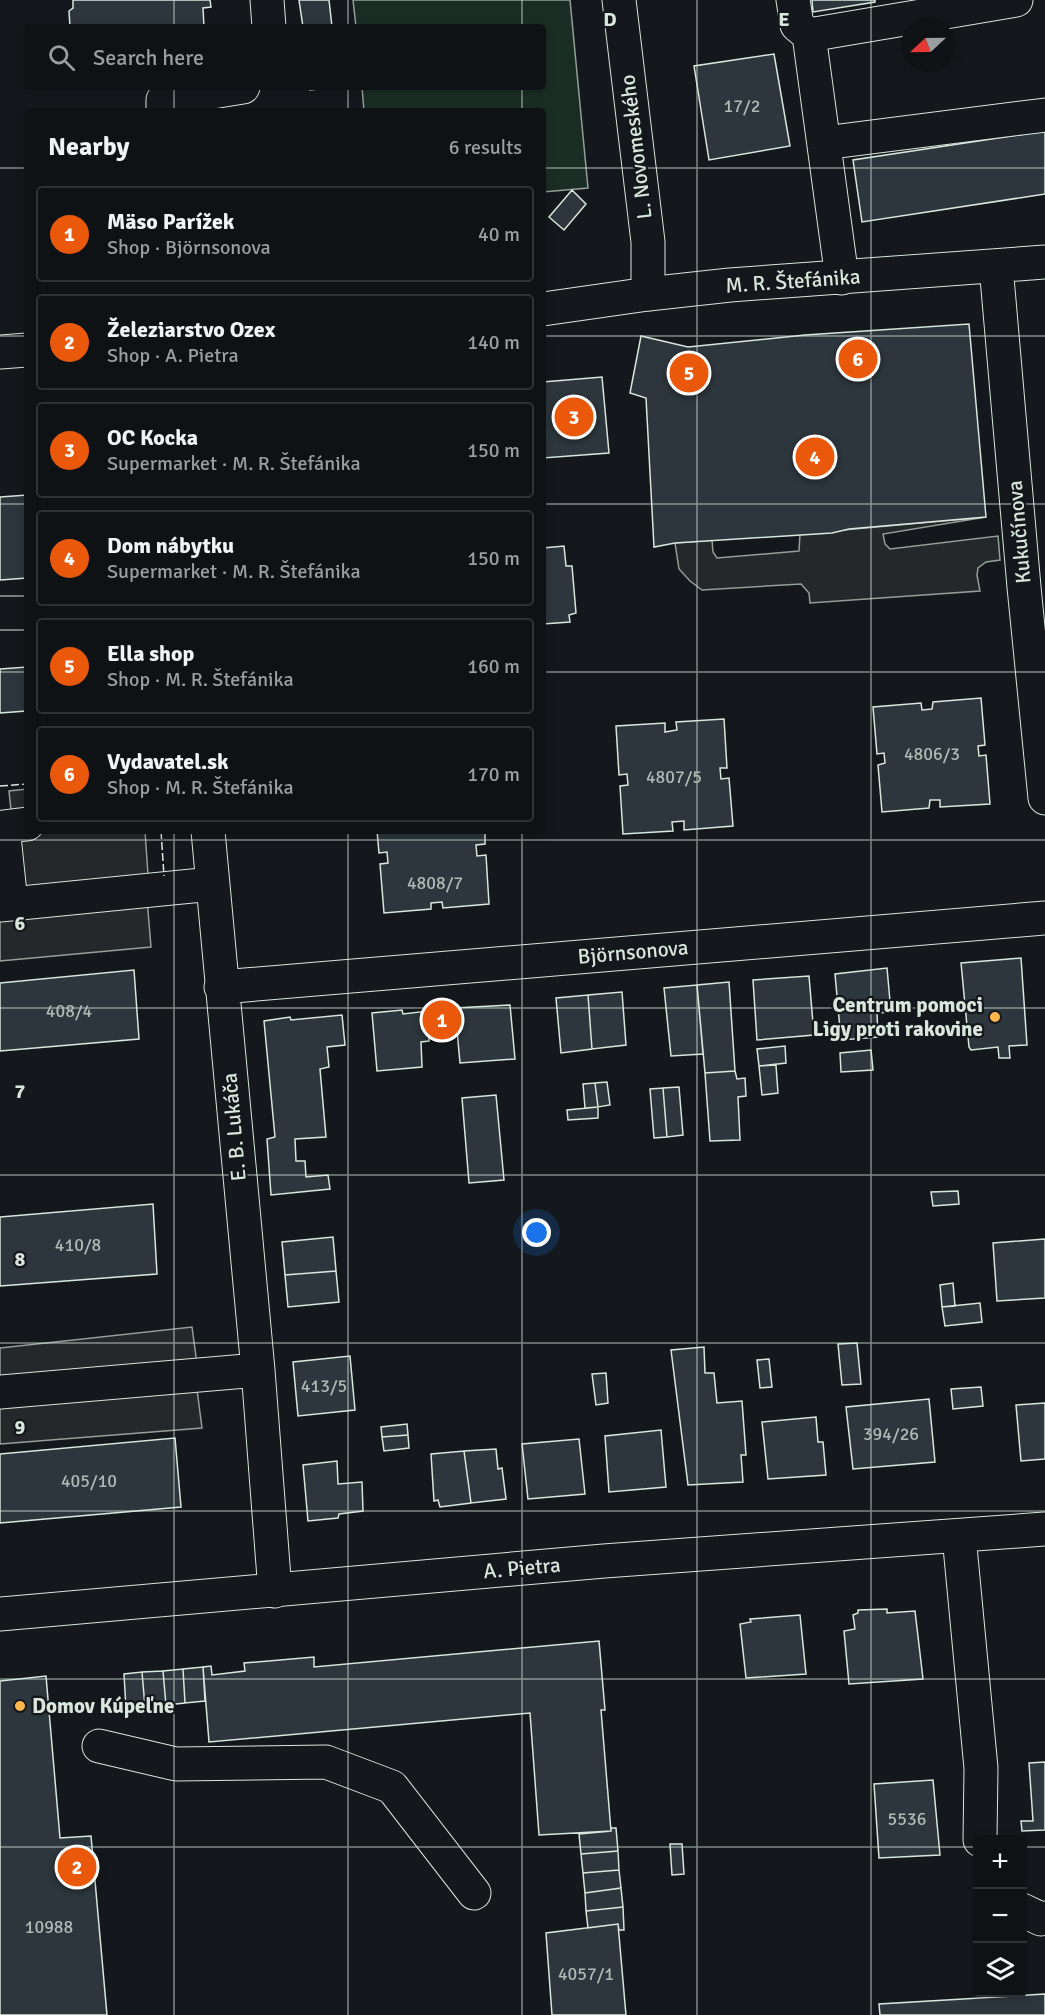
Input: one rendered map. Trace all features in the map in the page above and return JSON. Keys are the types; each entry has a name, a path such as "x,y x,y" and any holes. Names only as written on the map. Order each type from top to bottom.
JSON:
{"street":[{"path":"267,0 269,24"},
{"name":"L. Novomeského","path":"619,0 648,242 648,294"},
{"path":"793,0 797,25 809,35 842,278"},
{"path":"809,35 887,10 1003,1"},
{"path":"163,108 163,100 225,90"},
{"path":"824,143 1045,115"},
{"name":"M. R. Štefánika","path":"546,309 707,287 1045,262"},
{"name":"Kukučínova","path":"996,266 1040,687 1045,798"},
{"path":"0,352 24,350"},
{"path":"24,824 3,827 5,904 212,884"},
{"name":"E. B. Lukáča","path":"208,834 258,1370 275,1591"},
{"name":"Björnsonova","path":"221,987 1045,918"},
{"path":"0,1392 258,1370"},
{"name":"A. Pietra","path":"0,1614 604,1561 1045,1529"},
{"path":"959,1536 981,1768 980,1835"},
{"path":"99,1746 176,1764 326,1762 392,1787 474,1893"},
{"path":"1027,1912 1041,1919 1045,1918"}],"green space":[{"path":"353,0 570,0 588,188 546,192 546,108 364,108 362,90 546,90 546,24 356,24"}],"shaded area":[{"path":"986,517 883,534 885,544 890,549 998,536 1000,560 986,562 978,568 980,591 810,603 809,593 801,584 702,590 679,569 675,543 712,540 713,552 717,558 799,551 800,534"},
{"path":"24,789 24,834 145,834 148,875 19,887 9,791"},
{"path":"147,899 151,947 0,961 0,915"},
{"path":"192,1327 197,1364 0,1384 0,1348"},
{"path":"196,1382 202,1428 0,1444 0,1398"}],"building":[{"path":"73,0 210,0 211,7 203,8 204,24 70,24 69,11 73,8"},
{"path":"299,0 329,0 332,24 303,24"},
{"path":"812,0 875,0 875,2 813,12"},
{"path":"774,54 790,146 709,160 694,66"},
{"path":"1045,131 1045,194 862,222 853,160"},
{"path":"572,190 586,204 564,230 549,217"},
{"path":"969,324 986,517 849,529 832,533 675,543 654,547 646,398 630,393 641,336 688,347 805,335"},
{"path":"602,377 609,453 546,458 546,382"},
{"path":"24,495 24,578 0,580 0,497"},
{"path":"564,546 566,566 572,566 576,613 569,615 570,622 546,624 546,548"},
{"path":"24,667 24,711 0,713 0,669"},
{"path":"981,698 985,745 978,746 979,756 986,755 990,804 940,807 940,800 930,800 929,808 882,812 878,765 885,763 884,753 877,754 873,707 921,703 922,710 932,709 933,702"},
{"path":"724,719 727,768 720,768 721,779 729,778 733,826 684,830 684,821 672,822 673,831 623,834 620,786 628,785 627,774 619,775 616,726 665,723 665,732 677,730 676,722"},
{"path":"377,834 485,834 485,844 476,845 477,856 486,855 489,904 443,908 442,902 431,903 431,909 384,913 380,864 388,863 387,852 379,853"},
{"name":"Centrum pomoci Ligy proti rakovine","path":"1021,958 1027,1045 1009,1046 1010,1058 999,1058 998,1047 971,1050 961,963"},
{"path":"887,968 891,1012 877,1013 878,1037 841,1040 835,974"},
{"path":"134,970 139,1039 0,1051 0,983"},
{"path":"809,976 814,1035 757,1040 753,980"},
{"path":"729,982 735,1071 705,1073 697,985"},
{"path":"697,985 703,1054 671,1056 664,988"},
{"path":"622,992 626,1045 592,1049 588,995"},
{"path":"588,995 592,1049 561,1053 556,998"},
{"path":"510,1005 515,1059 460,1063 455,1008"},
{"path":"402,1010 403,1014 428,1011 429,1041 421,1042 422,1067 377,1071 372,1013"},
{"path":"342,1015 345,1045 327,1047 329,1067 320,1069 326,1137 295,1139 296,1161 305,1161 306,1177 328,1175 330,1189 271,1195 267,1139 275,1137 264,1021 290,1017 291,1020"},
{"path":"785,1046 786,1063 759,1066 757,1049"},
{"path":"871,1050 873,1070 841,1072 840,1053"},
{"path":"776,1065 778,1093 762,1095 759,1066"},
{"path":"735,1071 737,1079 745,1078 746,1096 738,1097 740,1140 710,1141 705,1073"},
{"path":"607,1082 610,1105 598,1107 595,1083"},
{"path":"595,1083 598,1107 585,1108 583,1084"},
{"path":"679,1087 683,1135 667,1137 663,1088"},
{"path":"663,1088 667,1137 654,1138 650,1089"},
{"path":"496,1095 504,1180 469,1183 462,1098"},
{"path":"598,1107 598,1118 568,1120 567,1110"},
{"path":"958,1191 959,1204 933,1206 931,1192"},
{"path":"153,1204 157,1274 0,1286 0,1217"},
{"path":"333,1237 336,1271 285,1275 282,1242"},
{"path":"1045,1239 1045,1298 997,1301 993,1243"},
{"path":"336,1271 339,1302 288,1307 285,1275"},
{"path":"953,1283 955,1306 942,1307 940,1285"},
{"path":"980,1303 982,1322 945,1326 942,1307"},
{"path":"857,1343 861,1384 842,1385 838,1344"},
{"path":"704,1347 705,1373 714,1373 717,1403 742,1401 746,1455 741,1455 743,1482 688,1485 671,1350"},
{"path":"350,1356 355,1410 298,1416 293,1362"},
{"path":"769,1359 772,1387 760,1388 757,1360"},
{"path":"606,1373 608,1403 596,1405 592,1374"},
{"path":"981,1387 983,1406 953,1409 951,1389"},
{"path":"929,1399 935,1462 853,1469 846,1407"},
{"path":"1045,1403 1045,1459 1021,1461 1016,1405"},
{"path":"816,1417 818,1442 823,1442 826,1475 768,1479 762,1422"},
{"path":"407,1424 408,1435 382,1437 381,1427"},
{"path":"661,1430 666,1487 609,1492 605,1436"},
{"path":"408,1435 409,1448 384,1451 382,1437"},
{"path":"175,1438 181,1507 0,1523 0,1454"},
{"path":"579,1439 585,1494 528,1499 522,1444"},
{"path":"496,1449 498,1469 502,1468 506,1499 471,1503 464,1451"},
{"path":"464,1451 471,1503 440,1507 438,1500 434,1501 431,1454"},
{"path":"337,1461 338,1484 362,1482 363,1511 339,1514 338,1518 308,1521 303,1465"},
{"path":"887,1609 887,1613 915,1611 923,1679 849,1684 844,1631 855,1629 853,1615 858,1613 858,1610"},
{"path":"800,1615 806,1674 746,1678 740,1624 751,1622 750,1619"},
{"path":"599,1641 605,1710 601,1710 611,1831 539,1835 530,1713 209,1742 203,1667 211,1666 212,1675 245,1671 244,1663 314,1657 314,1667"},
{"path":"203,1667 205,1701 185,1703 183,1669"},
{"path":"183,1669 185,1703 166,1705 163,1671"},
{"path":"163,1671 166,1705 145,1707 142,1672"},
{"path":"142,1672 145,1707 126,1709 124,1674"},
{"path":"46,1676 60,1838 91,1836 107,2015 0,2015 0,1681"},
{"path":"1045,1762 1045,1830 1022,1831 1021,1821 1033,1821 1029,1763"},
{"path":"933,1780 940,1855 879,1858 874,1784"},
{"path":"611,1828 616,1828 618,1851 581,1854 579,1834 611,1831"},
{"path":"670,1844 682,1844 684,1874 672,1875"},
{"path":"618,1851 619,1870 583,1873 581,1854"},
{"path":"619,1870 621,1888 585,1893 583,1873"},
{"path":"621,1888 623,1907 586,1911 585,1893"},
{"path":"623,1907 624,1930 619,1930 618,1924 588,1928 586,1911"},
{"path":"618,1924 626,2015 552,2015 546,1933"},
{"path":"1045,1994 1045,2015 880,2015 879,2004 1027,1997 1027,1995"}],"fence":[{"path":"0,786 24,784"},
{"path":"161,834 164,876"}],"place":[{"name":"Vydavatel.sk","path":"858,359"},
{"name":"Ella shop","path":"689,373"},
{"name":"OC Kocka","path":"574,417"},
{"name":"Dom nábytku","path":"815,457"},
{"name":"Centrum pomoci Ligy proti rakovine","path":"995,1017"},
{"name":"Mäso Parížek","path":"442,1020"},
{"name":"Domov Kúpeľne","path":"20,1706"},
{"name":"Železiarstvo Ozex","path":"77,1867"}]}
